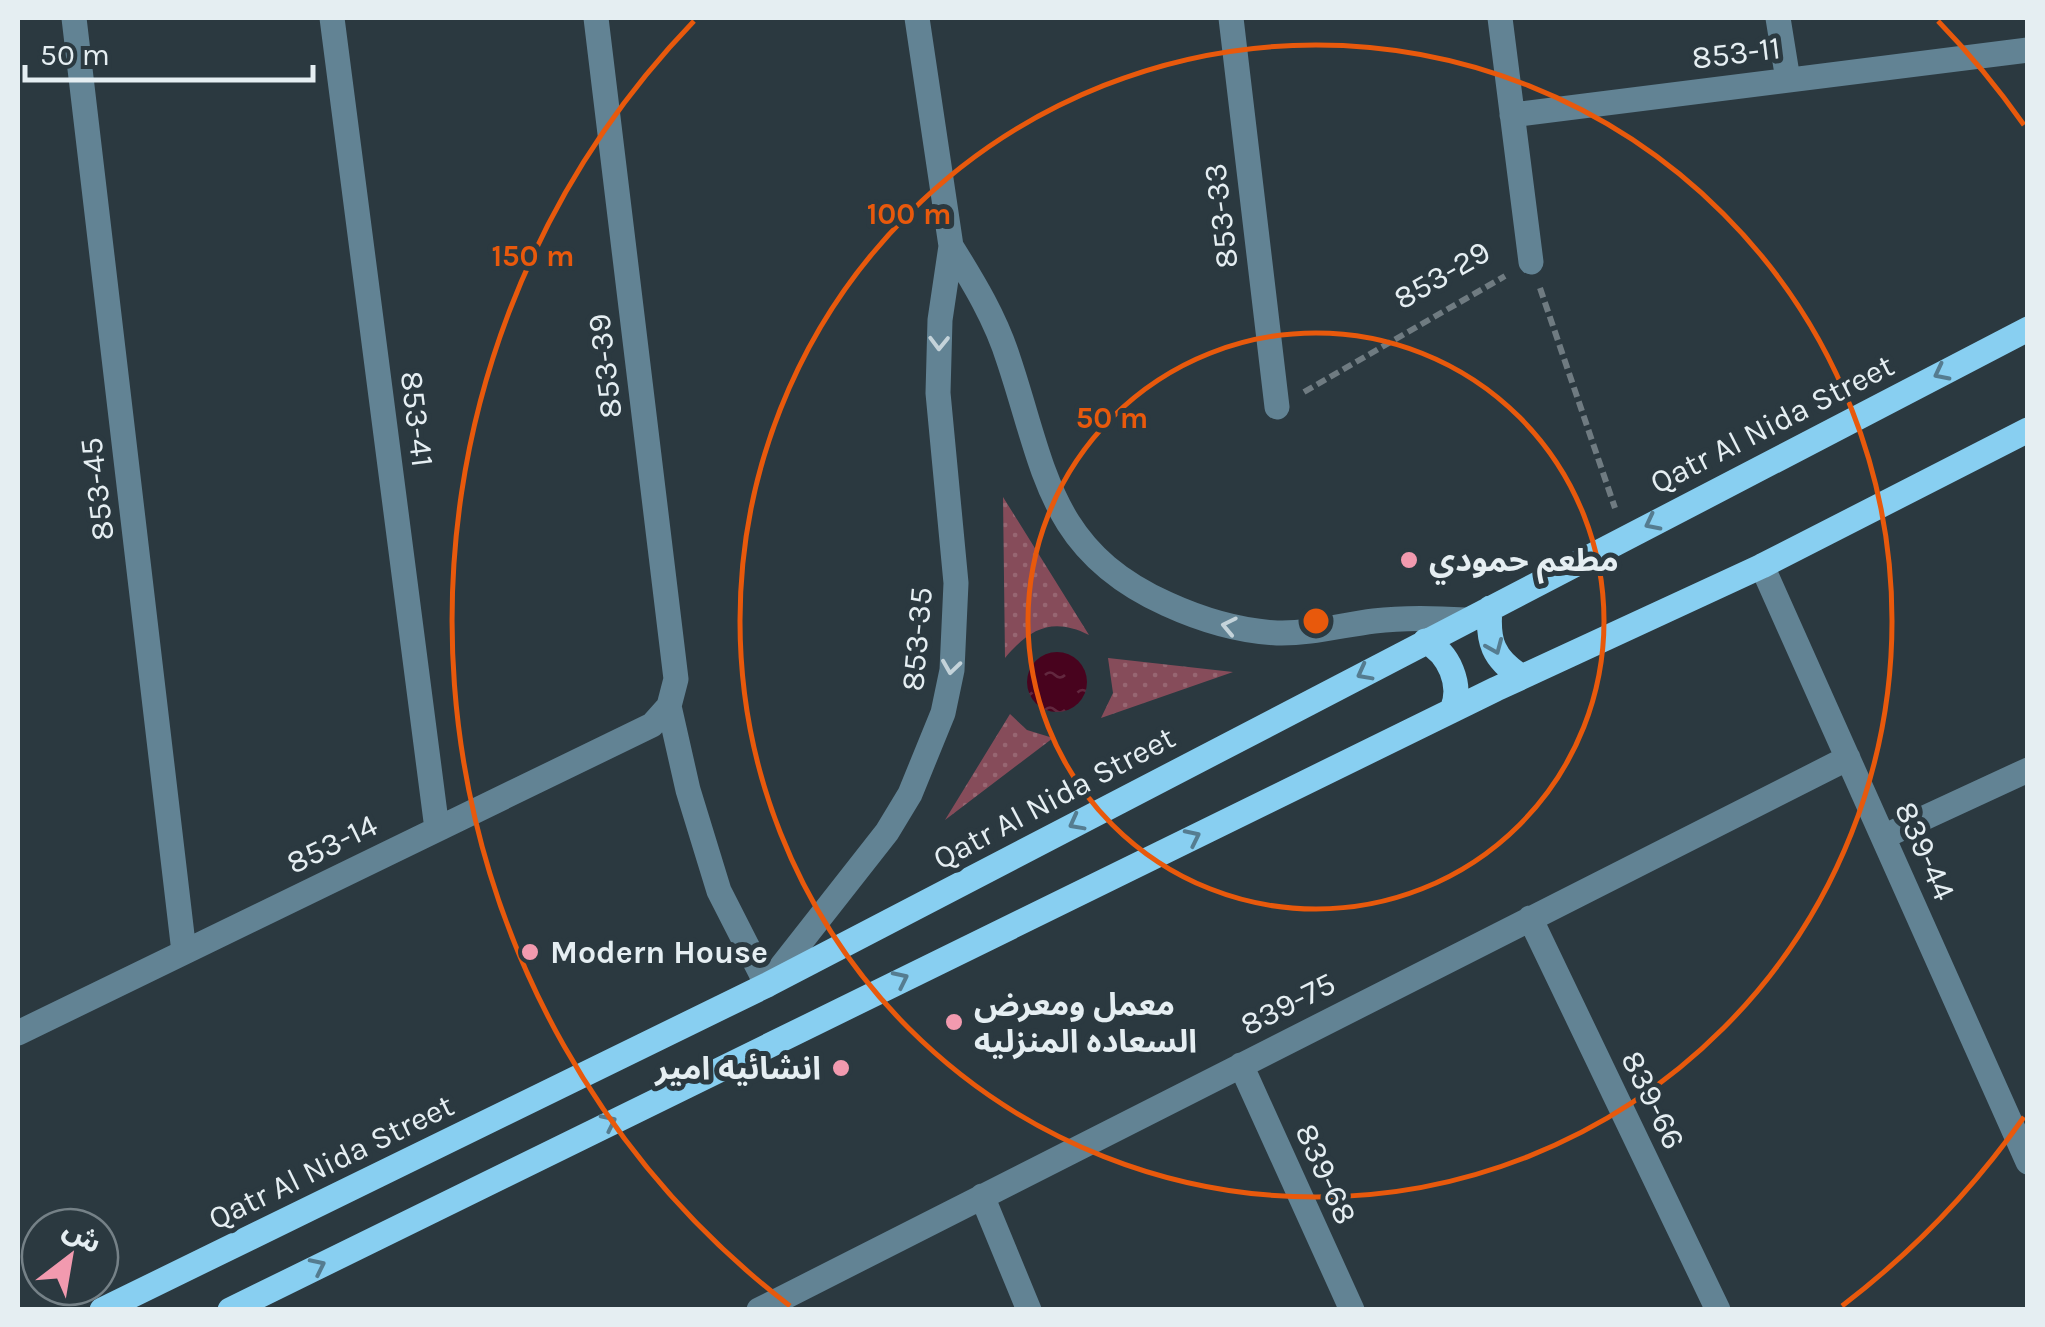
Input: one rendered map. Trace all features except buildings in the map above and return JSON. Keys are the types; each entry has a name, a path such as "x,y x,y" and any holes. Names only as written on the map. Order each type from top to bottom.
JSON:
{"main road":[{"name":"Qatr Al Nida Street","path":"102,1310 766,985 2028,328"},
{"path":"230,1310 1452,710 1762,566 2028,430"},
{"path":"1490,608 1488,630 1493,646 1502,663 1522,678"},
{"path":"1425,641 1435,646 1454,676 1457,700 1452,710"}],"street":[{"name":"853-45","path":"74,18 184,952"},
{"name":"853-41","path":"332,18 437,830"},
{"name":"853-39","path":"596,18 676,679 669,706 688,790 719,891 766,985"},
{"name":"853-35","path":"766,985 887,832 916,781 942,713 952,670 956,583 938,393 940,320 951,246 917,18"},
{"name":"853-33","path":"1230,18 1276,407"},
{"name":"853-29","path":"1500,18 1531,262"},
{"path":"1778,18 1788,80"},
{"name":"853-11","path":"1512,115 2028,50"},
{"name":"853-35","path":"951,246 999,332 1035,453 1060,510 1099,560 1124,580 1180,610 1243,629 1310,632 1400,619 1465,620"},
{"name":"839-44","path":"1762,566 2028,1162"},
{"name":"853-14","path":"18,1033 652,725 669,706"},
{"name":"839-75","path":"759,1310 1848,758"},
{"path":"1883,837 2028,770"},
{"name":"839-66","path":"1530,918 1718,1310"},
{"name":"839-68","path":"1242,1065 1352,1310"},
{"path":"982,1196 1028,1310"}],"path":[{"name":"853-29","path":"1276,407 1531,262"},
{"path":"1531,262 1626,537"}],"shaded area":[{"path":"1003,497 1089,635 1064,627 1043,628 1024,639 1005,658"},
{"path":"1108,658 1233,672 1101,718 1113,693"},
{"path":"1010,714 1027,730 1053,738 945,820"}],"water":[{"path":"1057,652 1078,661 1087,682 1078,703 1057,712 1036,703 1027,682 1036,661"}],"place":[{"name":"مطعم حمودي","path":"1409,560"},
{"name":"Modern House","path":"530,952"},
{"name":"معمل ومعرض السعاده المنزليه","path":"954,1022"},
{"name":"انشائيه امير","path":"841,1068"}]}
